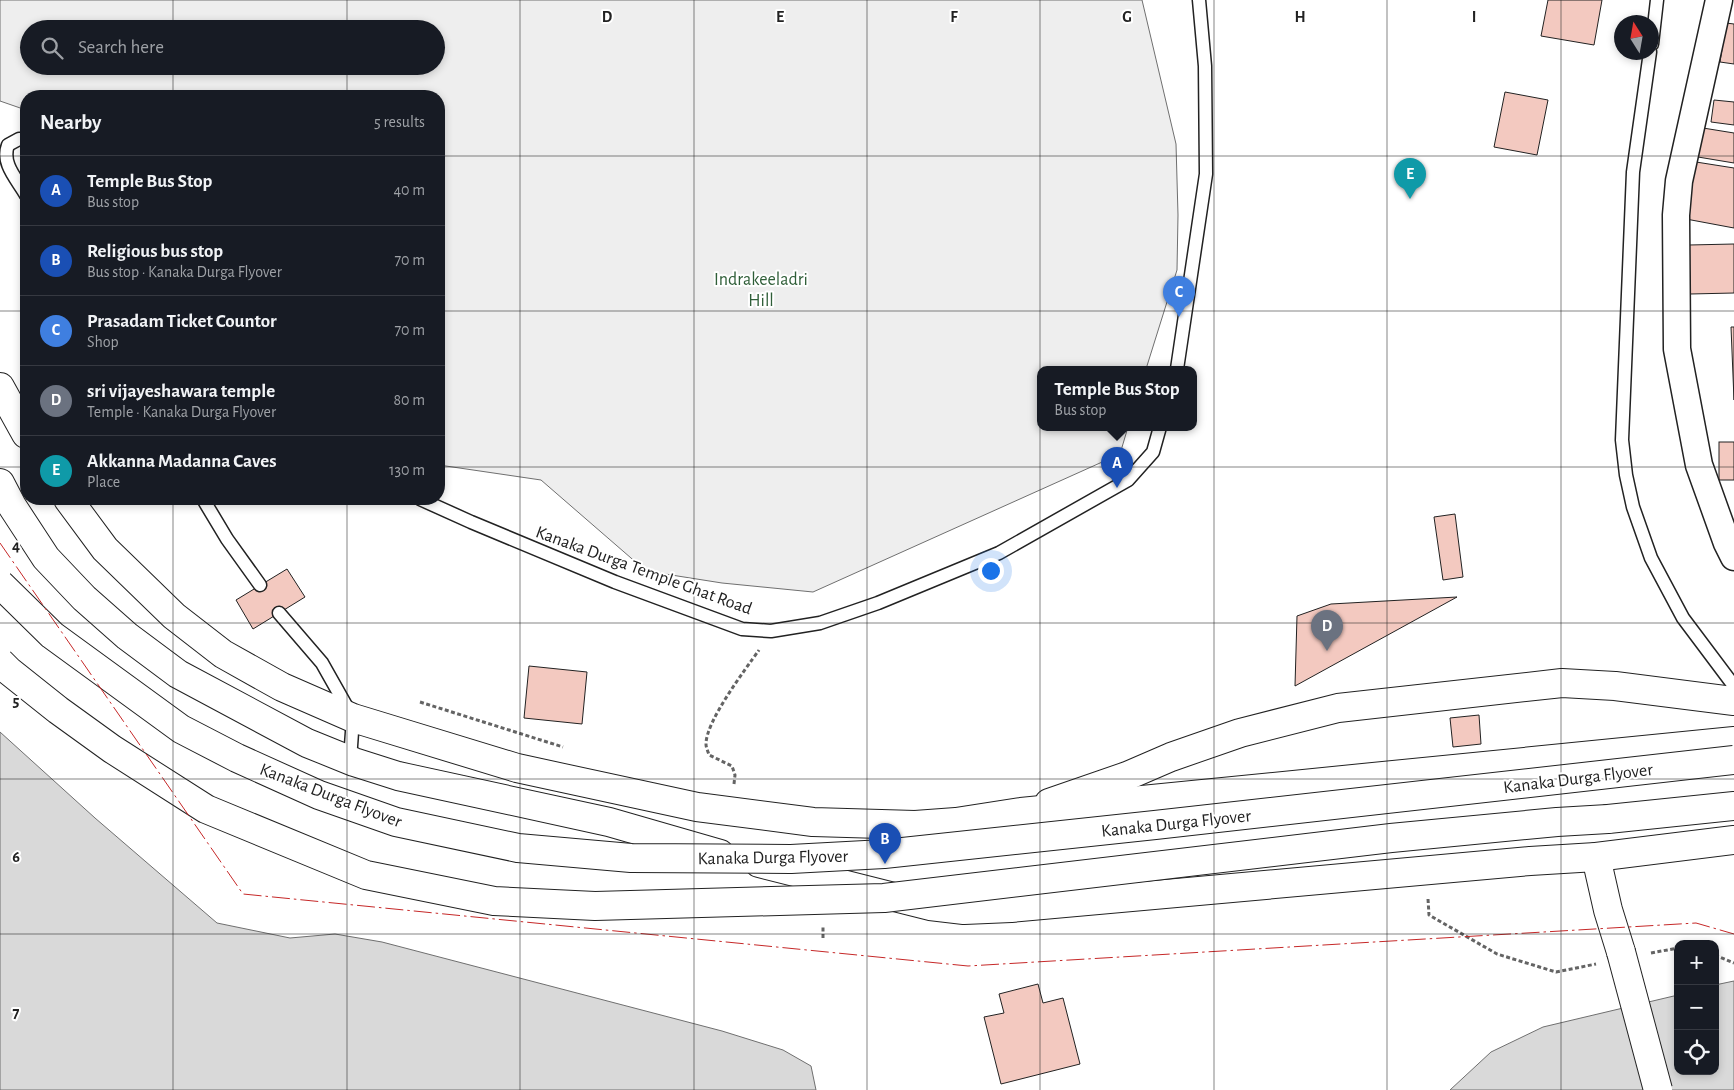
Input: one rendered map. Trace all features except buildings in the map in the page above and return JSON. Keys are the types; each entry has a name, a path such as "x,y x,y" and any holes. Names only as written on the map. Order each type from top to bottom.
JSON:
{"main road":[{"path":"0,387 20,423"},
{"path":"0,483 12,506 46,558 84,598 127,636 178,674 306,743 398,776 609,822 686,845 930,906 964,910 1011,908 1530,861 1596,857 1734,840"},
{"path":"72,505 105,550 174,616 223,654 282,687 353,718 516,768 697,807 813,822 915,826 1021,812 1734,741"},
{"name":"Kanaka Durga Flyover","path":"0,584 52,635 181,730 237,758 320,795 396,822 518,848 631,858 790,859 884,854 1734,760"},
{"path":"0,662 89,732 206,809 366,875 494,901 595,906 884,898 1014,881 1391,838 1734,806"},
{"path":"1021,812 1127,776 1171,757 1240,733 1338,708 1562,683 1615,686 1734,701"},
{"path":"1596,857 1608,910 1612,957 1658,1090"}],"street":[{"path":"1719,0 1679,181 1676,215 1677,349 1699,465 1726,543 1734,557"}],"lane":[{"path":"1176,366 1206,174 1205,66 1199,0"},
{"path":"1655,15 1657,0"},
{"path":"1649,60 1633,172 1622,440 1626,475 1633,506 1651,558 1683,618 1734,686"},
{"path":"20,139 8,145 5,152 6,163 20,185"},
{"name":"Kanaka Durga Temple Ghat Road","path":"433,505 615,582 742,628 771,631 820,623 878,603 999,553 1128,480 1153,452 1159,431"},
{"path":"207,505 227,539 260,586"},
{"path":"280,613 322,663 353,718 350,760"}],"path":[{"path":"734,790 732,766 709,755 706,742 712,724 720,710 771,631"},
{"path":"1426,871 1429,915 1497,954 1556,972 1612,957"},
{"path":"1650,954 1674,949"},
{"path":"1719,957 1734,963"}],"green space":[{"name":"Indrakeeladri Hill","path":"0,0 1142,0 1176,144 1177,270 1147,366 1037,366 1037,431 1127,431 1120,454 813,592 722,583 646,571 541,480 445,466 445,90 20,90 20,108 0,101"}],"shaded area":[{"path":"0,732 95,818 217,923 290,938 335,934 382,942 722,1031 783,1050 811,1066 816,1090 0,1090"},
{"path":"1734,981 1734,1090 1450,1090 1491,1052 1543,1027 1674,996 1674,1075 1719,1075 1719,984"}],"power":[{"path":"0,543 243,894 968,966 1696,923 1734,934"}],"place":[{"name":"Akkanna Madanna Caves","path":"1410,199"},
{"name":"Prasadam Ticket Countor","path":"1179,317"},
{"name":"Temple Bus Stop","path":"1117,488"},
{"name":"sri vijayeshawara temple","path":"1327,651"},
{"name":"Religious bus stop","path":"885,864"}]}
